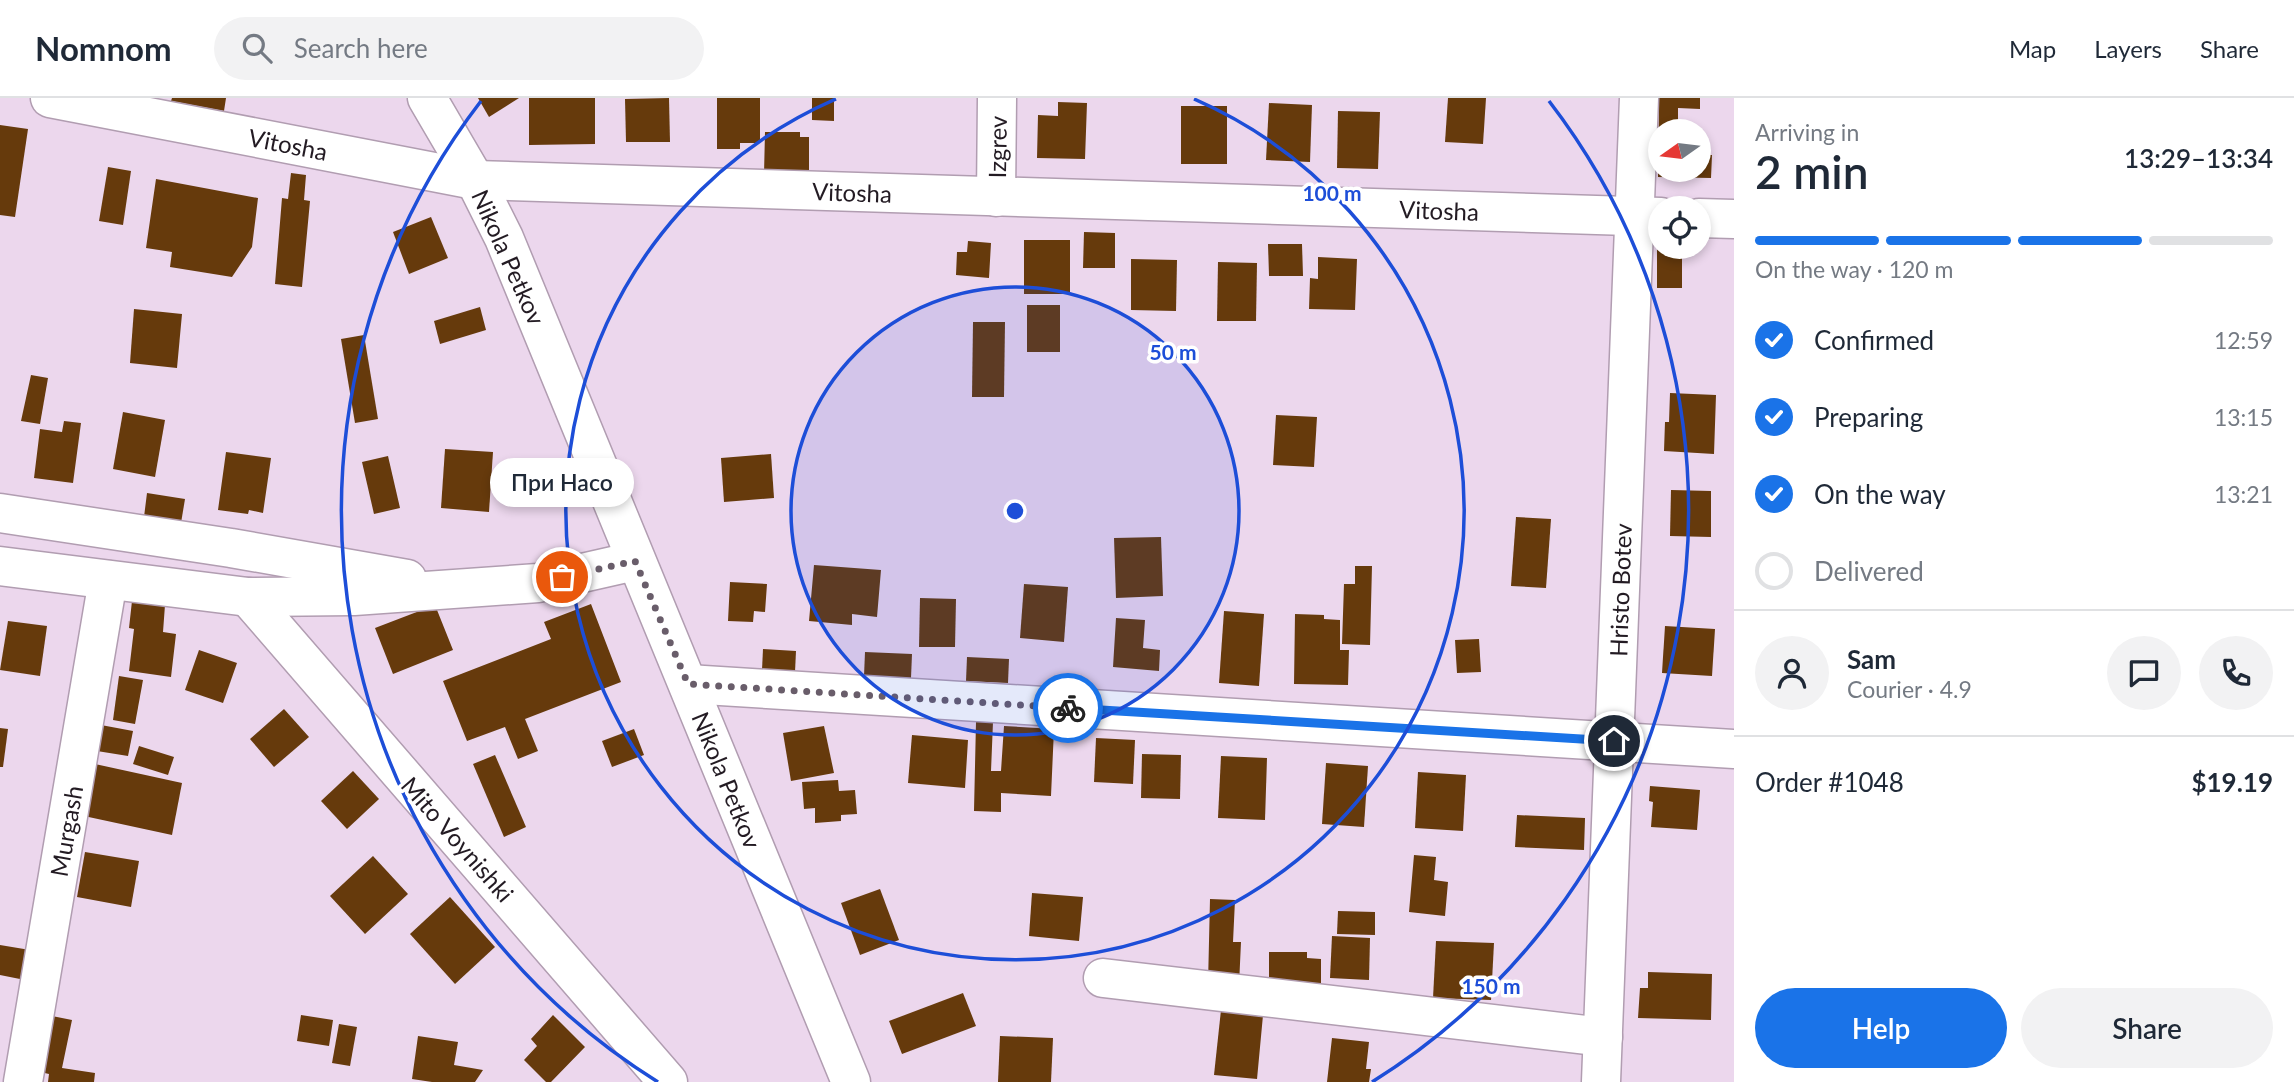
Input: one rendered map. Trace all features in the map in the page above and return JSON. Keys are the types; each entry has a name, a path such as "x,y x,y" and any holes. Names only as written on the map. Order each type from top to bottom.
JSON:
{"street":[{"name":"Vitosha","path":"50,98 475,180 1648,217"},
{"name":"Nikola Petkov","path":"427,98 475,180 504,238 851,1082"},
{"name":"Izgrev","path":"996,197 998,98"},
{"name":"Hristo Botev","path":"1601,1082 1614,741 1648,217 1639,98"},
{"path":"1711,218 1734,219"},
{"path":"0,513 231,548 457,587"},
{"path":"0,565 248,597 355,596 538,583 635,561"},
{"name":"Murgash","path":"23,1082 108,580"},
{"name":"Mito Voynishki","path":"248,597 668,1082"},
{"path":"688,684 1734,749"},
{"path":"1103,978 1603,1037"}],"building":[{"path":"172,98 226,98 224,111 171,101"},
{"path":"478,98 519,98 489,117"},
{"path":"529,98 595,98 595,144 529,145"},
{"path":"669,98 670,142 626,142 625,99"},
{"path":"717,98 760,98 760,143 740,143 740,149 717,149"},
{"path":"812,98 834,98 834,121 812,120"},
{"path":"1448,98 1486,98 1483,144 1445,142"},
{"path":"1659,98 1700,98 1700,109 1678,108 1678,119 1659,119"},
{"path":"1058,102 1087,103 1085,159 1037,158 1038,115 1058,116"},
{"path":"1269,103 1312,105 1310,162 1266,160"},
{"path":"1181,106 1227,106 1227,164 1181,164"},
{"path":"1338,111 1380,112 1378,169 1337,168"},
{"path":"0,125 28,129 15,217 0,215"},
{"path":"765,132 800,132 800,137 809,137 809,174 764,174"},
{"path":"108,167 131,171 123,225 99,221"},
{"path":"291,173 306,175 304,200 310,201 302,287 275,284 282,198 288,199"},
{"path":"156,179 258,198 252,247 232,277 170,267 172,252 146,248"},
{"path":"431,217 448,258 409,274 393,232"},
{"path":"1084,232 1115,233 1115,268 1083,268"},
{"path":"1024,240 1070,240 1070,294 1024,294"},
{"path":"968,241 991,243 989,278 956,275 957,252 967,252"},
{"path":"1268,244 1302,244 1303,276 1269,276"},
{"path":"1318,257 1357,259 1355,310 1309,309 1310,278 1318,279"},
{"path":"1131,259 1177,260 1176,311 1131,310"},
{"path":"1657,259 1682,259 1682,288 1657,288"},
{"path":"1218,262 1257,263 1256,321 1217,321"},
{"path":"1027,305 1060,305 1060,352 1027,352"},
{"path":"480,307 486,330 440,344 434,321"},
{"path":"134,309 182,314 177,368 130,363"},
{"path":"973,322 1005,322 1004,397 972,397"},
{"path":"364,335 378,419 355,423 341,339"},
{"path":"31,375 48,378 40,424 21,421"},
{"path":"1670,393 1716,395 1714,454 1664,451"},
{"path":"123,412 165,420 155,477 113,469"},
{"path":"1276,415 1317,417 1314,467 1273,465"},
{"path":"64,421 81,423 73,483 34,478 40,429 62,432"},
{"path":"445,449 493,452 489,512 441,508"},
{"path":"226,452 271,458 263,513 218,510"},
{"path":"771,454 774,498 724,502 721,458"},
{"path":"388,456 400,508 374,514 362,462"},
{"path":"1671,490 1711,491 1711,537 1670,536"},
{"path":"147,493 185,499 181,523 144,517"},
{"path":"1516,517 1551,519 1546,588 1511,586"},
{"path":"1161,537 1163,596 1116,598 1114,538"},
{"path":"814,565 881,570 877,617 852,614 852,625 809,621"},
{"path":"1355,566 1372,566 1370,645 1342,644 1344,584 1355,584"},
{"path":"730,582 767,584 765,612 754,611 753,622 728,621"},
{"path":"1024,584 1068,587 1064,642 1020,638"},
{"path":"920,598 956,599 955,647 919,647"},
{"path":"132,601 165,605 163,632 176,634 171,677 129,671 134,629 129,628"},
{"path":"591,604 621,682 525,719 538,751 518,759 505,727 467,741 443,681 551,639 544,622"},
{"path":"435,605 453,650 393,674 375,628"},
{"path":"1224,611 1264,614 1259,686 1219,683"},
{"path":"1295,614 1324,615 1324,619 1340,620 1340,650 1349,650 1348,685 1294,684"},
{"path":"1116,618 1145,620 1143,648 1160,650 1159,671 1113,667"},
{"path":"8,621 47,626 40,676 0,670"},
{"path":"1665,626 1715,629 1712,676 1662,673"},
{"path":"1479,639 1481,672 1457,673 1455,640"},
{"path":"763,649 796,651 795,672 762,670"},
{"path":"199,650 237,663 223,703 185,690"},
{"path":"865,652 912,654 911,678 864,676"},
{"path":"967,657 1009,659 1008,683 966,681"},
{"path":"119,676 143,680 135,724 113,720"},
{"path":"284,709 309,737 274,767 250,739"},
{"path":"976,722 993,722 991,771 1001,771 1004,726 1054,729 1051,796 1001,793 1001,812 974,811"},
{"path":"101,725 133,731 128,756 97,751"},
{"path":"824,726 834,773 791,781 783,733"},
{"path":"0,728 8,729 3,767 0,767"},
{"path":"634,729 644,755 612,767 602,741"},
{"path":"912,735 968,740 965,788 908,783"},
{"path":"1096,738 1135,740 1133,784 1094,782"},
{"path":"139,746 174,757 168,775 133,764"},
{"path":"1142,754 1181,755 1180,799 1141,798"},
{"path":"495,755 526,827 504,837 473,764"},
{"path":"1221,756 1267,758 1265,820 1218,818"},
{"path":"1326,763 1368,766 1364,827 1322,824"},
{"path":"95,764 182,783 172,835 84,816"},
{"path":"353,771 379,799 347,829 321,801"},
{"path":"1418,772 1466,775 1463,831 1415,828"},
{"path":"838,780 839,791 855,790 857,814 841,815 841,821 815,823 815,808 804,809 802,782"},
{"path":"1650,786 1700,790 1697,830 1651,827 1653,802 1649,801"},
{"path":"1517,815 1585,818 1584,850 1515,847"},
{"path":"85,852 139,861 131,907 77,897"},
{"path":"1414,855 1436,857 1434,880 1448,882 1445,916 1409,912"},
{"path":"373,856 408,894 365,934 330,896"},
{"path":"880,889 899,940 860,955 841,903"},
{"path":"1032,893 1083,897 1079,941 1029,936"},
{"path":"450,897 495,947 455,984 410,934"},
{"path":"1210,899 1235,900 1233,942 1241,942 1239,985 1208,984"},
{"path":"1338,911 1375,912 1375,935 1337,934"},
{"path":"1332,936 1370,938 1369,980 1330,978"},
{"path":"1436,941 1494,943 1491,1000 1433,998"},
{"path":"0,945 30,950 25,980 0,975"},
{"path":"1269,952 1307,952 1307,958 1321,959 1321,989 1269,989"},
{"path":"1648,972 1712,974 1711,1020 1638,1018 1640,988 1648,988"},
{"path":"963,993 976,1026 902,1054 889,1021"},
{"path":"1221,1010 1263,1015 1257,1079 1214,1075"},
{"path":"47,1015 72,1020 62,1068 95,1073 94,1082 48,1082 49,1074 36,1071"},
{"path":"301,1015 333,1020 329,1046 297,1041"},
{"path":"553,1015 585,1047 551,1082 546,1082 524,1060 537,1046 531,1039"},
{"path":"339,1024 357,1027 350,1066 332,1063"},
{"path":"418,1036 458,1042 454,1065 483,1070 475,1082 412,1079"},
{"path":"1000,1036 1053,1038 1051,1082 998,1082"},
{"path":"1332,1038 1369,1042 1366,1069 1371,1069 1369,1082 1327,1082"}],"way so far":[{"path":"562,577 635,561 688,684 1068,708"}],"place":[{"name":"При Насо","path":"562,577"}],"route":[{"path":"1068,708 1614,741"}]}
